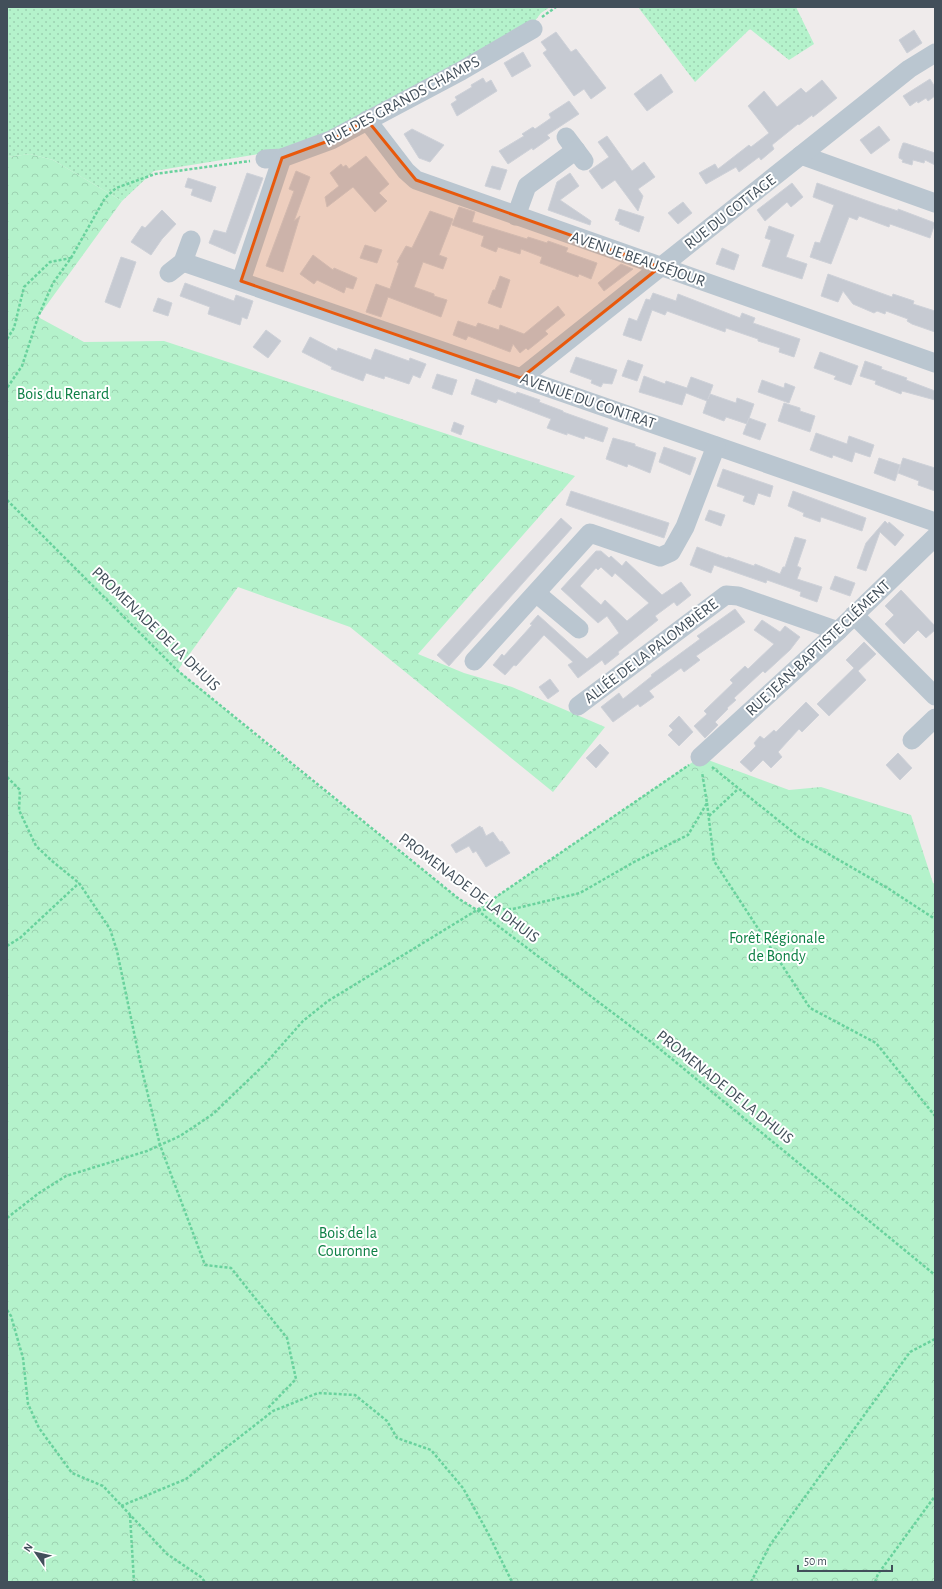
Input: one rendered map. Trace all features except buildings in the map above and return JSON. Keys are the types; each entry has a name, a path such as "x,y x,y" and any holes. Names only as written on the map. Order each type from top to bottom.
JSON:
{"street":[{"name":"RUE DES GRANDS CHAMPS","path":"274,158 331,140 461,71 533,29"},
{"name":"RUE DU COTTAGE","path":"521,378 909,69 935,53"},
{"name":"AVENUE BEAUSÉJOUR","path":"367,120 406,171 416,180 935,363"},
{"path":"516,216 527,186 575,149"},
{"path":"802,155 935,203"},
{"path":"241,282 274,158"},
{"name":"AVENUE DU CONTRAT","path":"191,240 176,267 241,282 935,522"},
{"path":"474,661 590,533 660,557 671,552 685,527 716,446"},
{"name":"RUE JEAN-BAPTISTE CLÉMENT","path":"700,757 838,631 935,537"},
{"path":"536,593 579,629"},
{"name":"ALLÉE DE LA PALOMBIÈRE","path":"578,706 726,595 738,596 838,631"},
{"path":"854,614 935,696"},
{"path":"912,740 935,718"}],"path":[{"path":"7,388 22,366 38,317 54,283 71,258 104,198 116,188 155,174 274,158"},
{"path":"7,339 14,328 24,287 50,262 71,258"},
{"name":"PROMENADE DE LA DHUIS","path":"7,500 178,671 459,899 477,910 650,1041 935,1275"},
{"path":"7,1218 39,1193 66,1176 147,1150 180,1136 213,1114 265,1064 303,1021 328,1001 477,910 700,757"},
{"path":"700,757 799,837 890,889 935,919"},
{"path":"700,757 714,861 810,1008 876,1043 935,1116"},
{"path":"7,777 20,790 19,810 36,846 79,883 110,929 117,951 141,1066 160,1145 204,1264 231,1268 287,1338 296,1379 267,1409"},
{"path":"708,817 738,789"},
{"path":"477,910 513,909 580,893 634,862 688,835 707,803"},
{"path":"7,946 20,938 79,883"},
{"path":"7,1310 11,1316 23,1358 28,1404 39,1428 72,1473 104,1486 167,1554 201,1577 205,1582"},
{"path":"751,1582 770,1545 910,1352 935,1339"},
{"path":"121,1506 186,1479 273,1411 318,1393 355,1394 387,1421 397,1438 431,1450 463,1488 488,1533 512,1582"},
{"path":"875,1582 878,1574 935,1496"},
{"path":"130,1515 134,1582"}],"highlighted area":[{"path":"367,120 416,180 660,267 521,378 241,281 282,158 331,140"}],"green space":[{"path":"7,7 550,7 541,13 531,26 335,132 289,149 154,171 122,201 53,160 30,154 7,157"},
{"path":"638,7 796,7 814,44 789,60 750,29 695,82"},
{"name":"Bois de la Couronne","path":"30,154 53,160 122,201 38,317 84,342 164,341 575,476 418,654 464,673 512,687 605,727 553,792 350,627 238,587 178,670 260,739 459,899 477,910 700,757 789,790 821,787 911,815 933,883 935,884 935,1582 7,1582 7,157"}],"park label":[{"name":"Bois du Renard","path":"63,394"},
{"name":"Forêt Régionale de Bondy","path":"777,947"}]}
